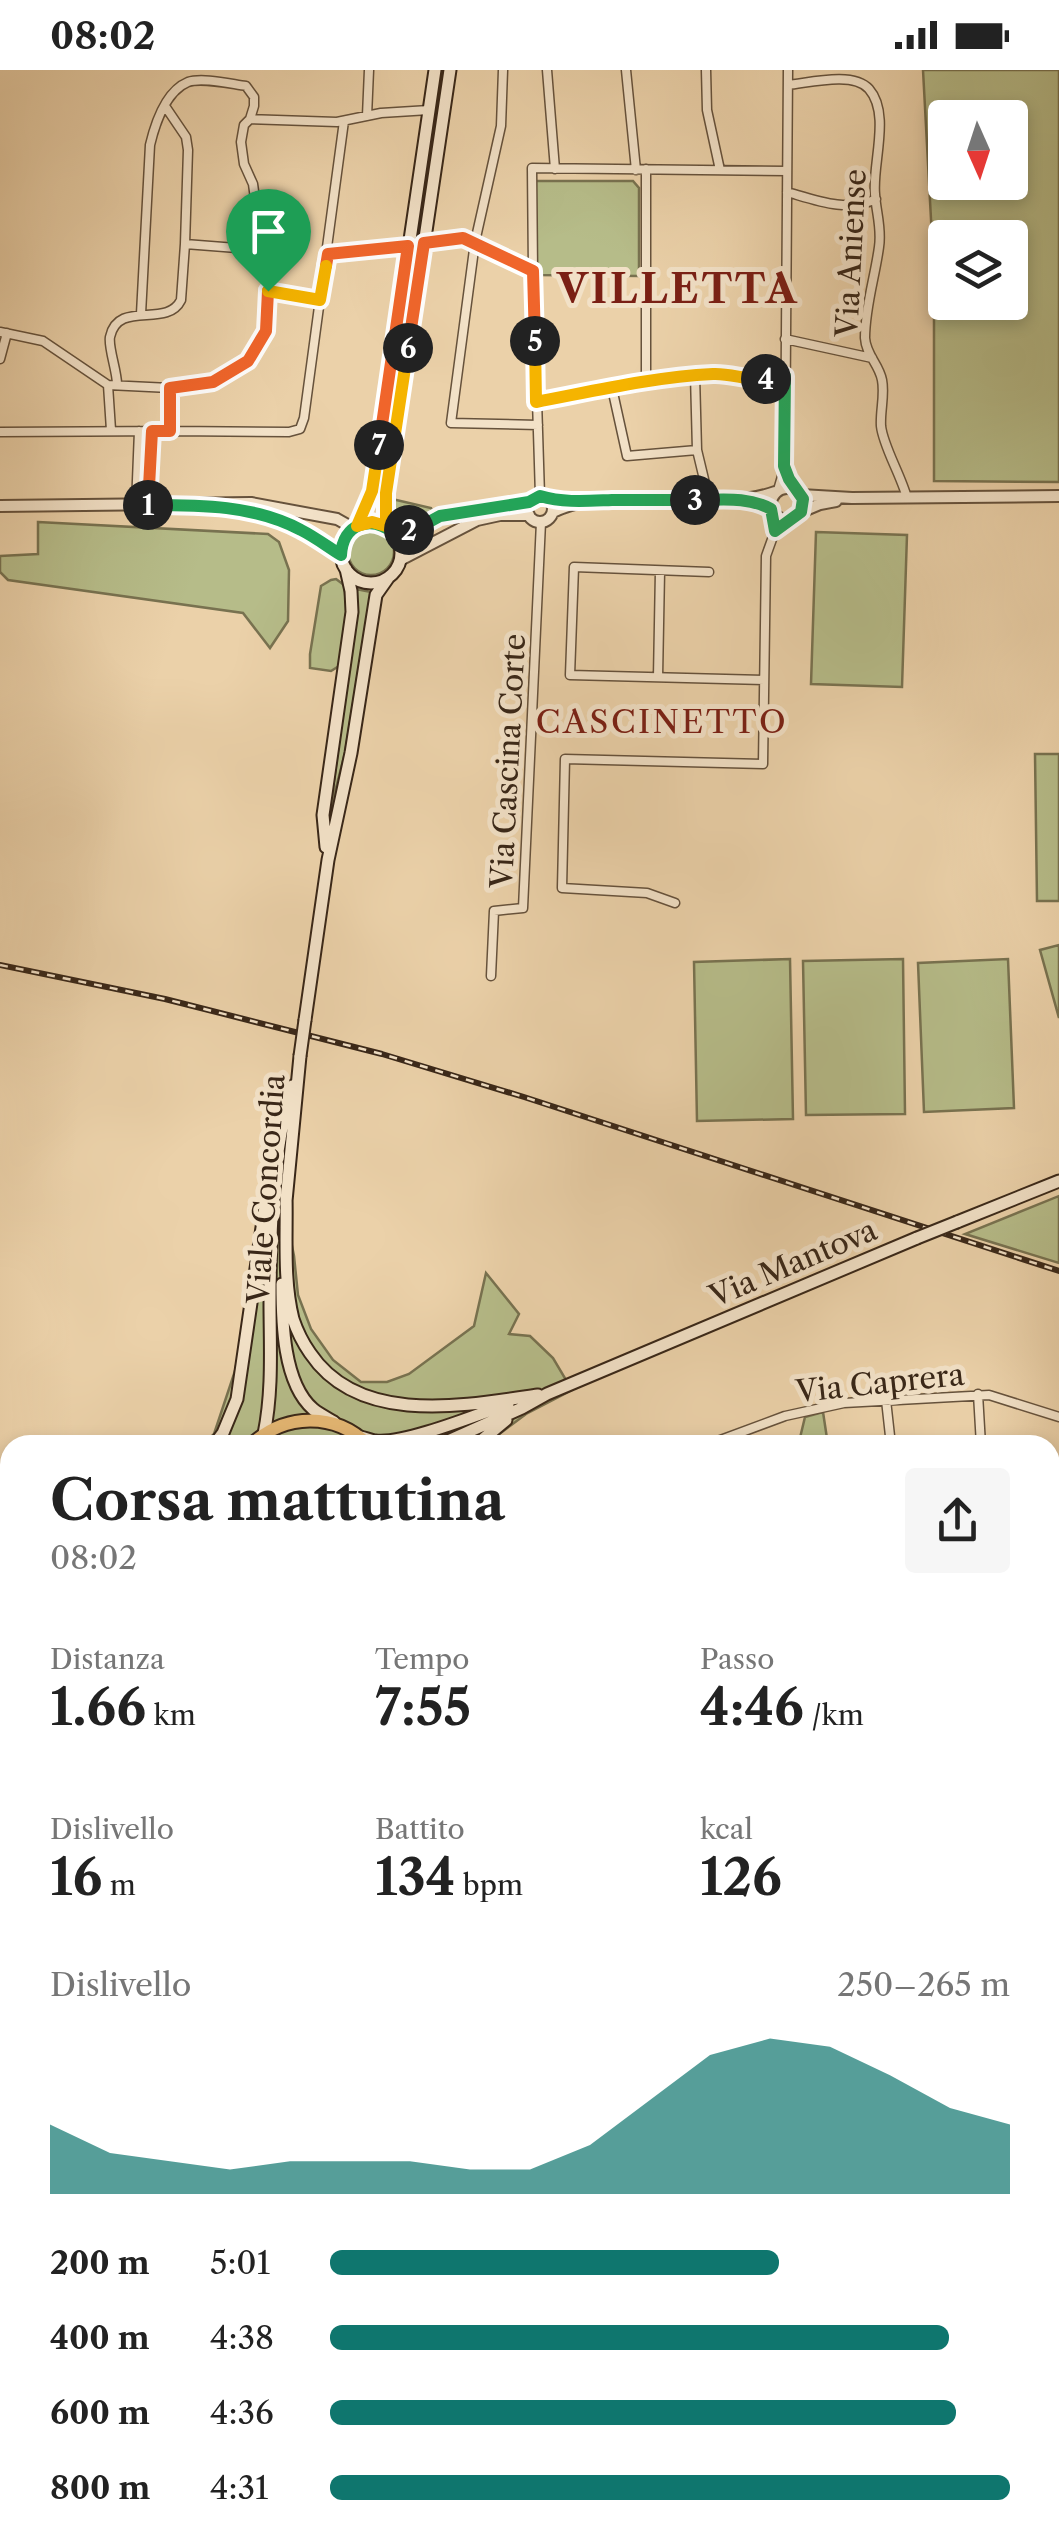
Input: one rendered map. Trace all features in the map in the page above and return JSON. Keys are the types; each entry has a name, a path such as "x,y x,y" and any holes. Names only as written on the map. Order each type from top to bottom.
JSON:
{"main road":[{"path":"341,555 344,540 355,527 372,491 435,70"},
{"path":"390,530 386,493 450,70"},
{"path":"355,527 372,522 390,530 399,541 400,560"},
{"name":"Viale Concordia","path":"328,860 323,815 352,612 341,555"},
{"name":"Viale Concordia","path":"338,1424 313,1410 296,1386 288,1358 282,1302 282,1246 304,1020 328,860 376,595 400,560"},
{"path":"346,569 360,581 370,583 388,578"},
{"name":"Viale Concordia","path":"264,1434 270,1405 270,1236 284,1113 300,1056"},
{"path":"222,1435 238,1399 269,1177 284,1113"},
{"name":"Via Mantova","path":"547,1394 1059,1181"},
{"path":"286,1196 290,1304 295,1324 323,1371 341,1385 365,1398 394,1404 442,1405 547,1394"},
{"path":"461,1435 547,1394"},
{"path":"411,1435 531,1396"},
{"path":"488,1435 522,1408"},
{"path":"264,1434 300,1420 319,1420 338,1424 355,1435"}],"street":[{"path":"367,116 369,70"},
{"path":"503,70 501,126 475,242 451,423 538,424"},
{"path":"546,70 555,169"},
{"path":"626,70 641,170 646,382"},
{"path":"706,70 707,110 720,170"},
{"path":"675,902 647,892 562,888 565,759 763,764 766,556 775,531 771,500 784,466 788,70"},
{"name":"Via Aniense","path":"788,84 858,80 870,90 877,108 874,192 880,245 865,333 866,348 883,383 881,428 907,498"},
{"path":"141,314 150,145 155,122 169,99 188,82 214,81 246,86 254,96 250,120"},
{"path":"111,430 116,368 110,334 126,316 170,312 178,307 182,292 188,150 186,137 164,106"},
{"path":"0,359 4,333 43,342 113,385 170,388 213,382 248,361 266,331 268,291 253,184 244,164 244,125 250,120 344,121 428,110"},
{"path":"0,432 300,429 344,121"},
{"path":"400,560 476,520 529,516 541,522 550,518 543,503 536,402 532,168 788,171"},
{"path":"787,192 850,206 876,199"},
{"path":"424,243 463,238 533,271"},
{"path":"184,244 262,250"},
{"path":"328,254 408,246"},
{"path":"268,291 320,300"},
{"path":"785,339 872,358"},
{"path":"536,402 696,376 731,374 758,380 785,376"},
{"path":"696,376 697,450 708,500"},
{"path":"170,388 170,431"},
{"path":"612,388 627,456 697,450"},
{"path":"139,431 142,505"},
{"path":"142,505 152,431"},
{"path":"784,466 803,504 801,512"},
{"path":"390,530 418,528 440,516 543,503 748,500 787,487 798,492 852,498 1059,496"},
{"path":"775,531 801,512 852,498"},
{"path":"748,500 780,519 789,520"},
{"path":"0,506 251,503 337,519 355,527"},
{"path":"529,516 527,509 543,503"},
{"path":"210,504 282,521 341,555"},
{"name":"Via Cascina Corte","path":"491,976 494,911 523,908 541,522"},
{"path":"709,572 574,567 570,675 764,680"},
{"path":"658,677 660,570"},
{"path":"978,1394 980,1435"},
{"name":"Via Caprera","path":"734,1435 802,1410 844,1403 978,1394 989,1394 1059,1417"},
{"path":"886,1400 890,1435"}],"green space":[{"path":"923,70 1059,70 1059,482 934,481 934,320 1028,320 1028,220 931,220 930,200 1028,200 1028,100 928,100 928,163"},
{"path":"535,181 633,181 639,188 639,276 537,275"},
{"path":"392,499 431,508 434,514 415,524 396,525 390,519"},
{"path":"38,522 268,534 279,542 289,570 288,621 270,648 243,613 8,580 0,572 0,556 38,554"},
{"path":"371,529 387,536 394,552 387,568 371,575 355,568 348,552 355,536"},
{"path":"816,532 907,535 902,687 811,684"},
{"path":"336,579 344,585 347,611 339,666 331,671 310,668 321,586"},
{"path":"356,589 371,592 345,753 330,811 357,607"},
{"path":"1035,754 1059,754 1059,901 1037,901"},
{"path":"1059,945 1059,1018 1040,950"},
{"path":"790,959 793,1119 697,1121 694,962"},
{"path":"903,959 905,1114 806,1115 803,961"},
{"path":"1008,959 1014,1108 924,1112 918,963"},
{"path":"271,1189 281,1191 298,1295 311,1329 333,1360 361,1382 387,1382 409,1374 474,1326 486,1273 519,1314 509,1334 530,1336 553,1358 572,1390 526,1414 498,1435 213,1435 235,1371"},
{"path":"1059,1196 1059,1263 965,1234"},
{"path":"823,1412 826,1435 801,1435 805,1417"}],"railway":[{"path":"0,965 165,999 382,1054 1059,1271"}],"district":[{"name":"VILLETTA","path":"678,288"},
{"name":"CASCINETTO","path":"662,721"}],"route":[{"path":"268,291 266,331 248,361 213,382 170,388 170,431 152,431 148,505 210,504 282,521 341,555 348,534 364,523 386,526 394,533 418,528 440,516 529,502 540,496 576,503 748,500 771,509 775,531 798,516 803,508 803,499 784,466 785,376 758,380 711,374 536,402 533,271 463,238 424,243 386,493 386,526 372,522 364,523 357,526 372,491 408,246 328,254 320,300 268,291"}]}
